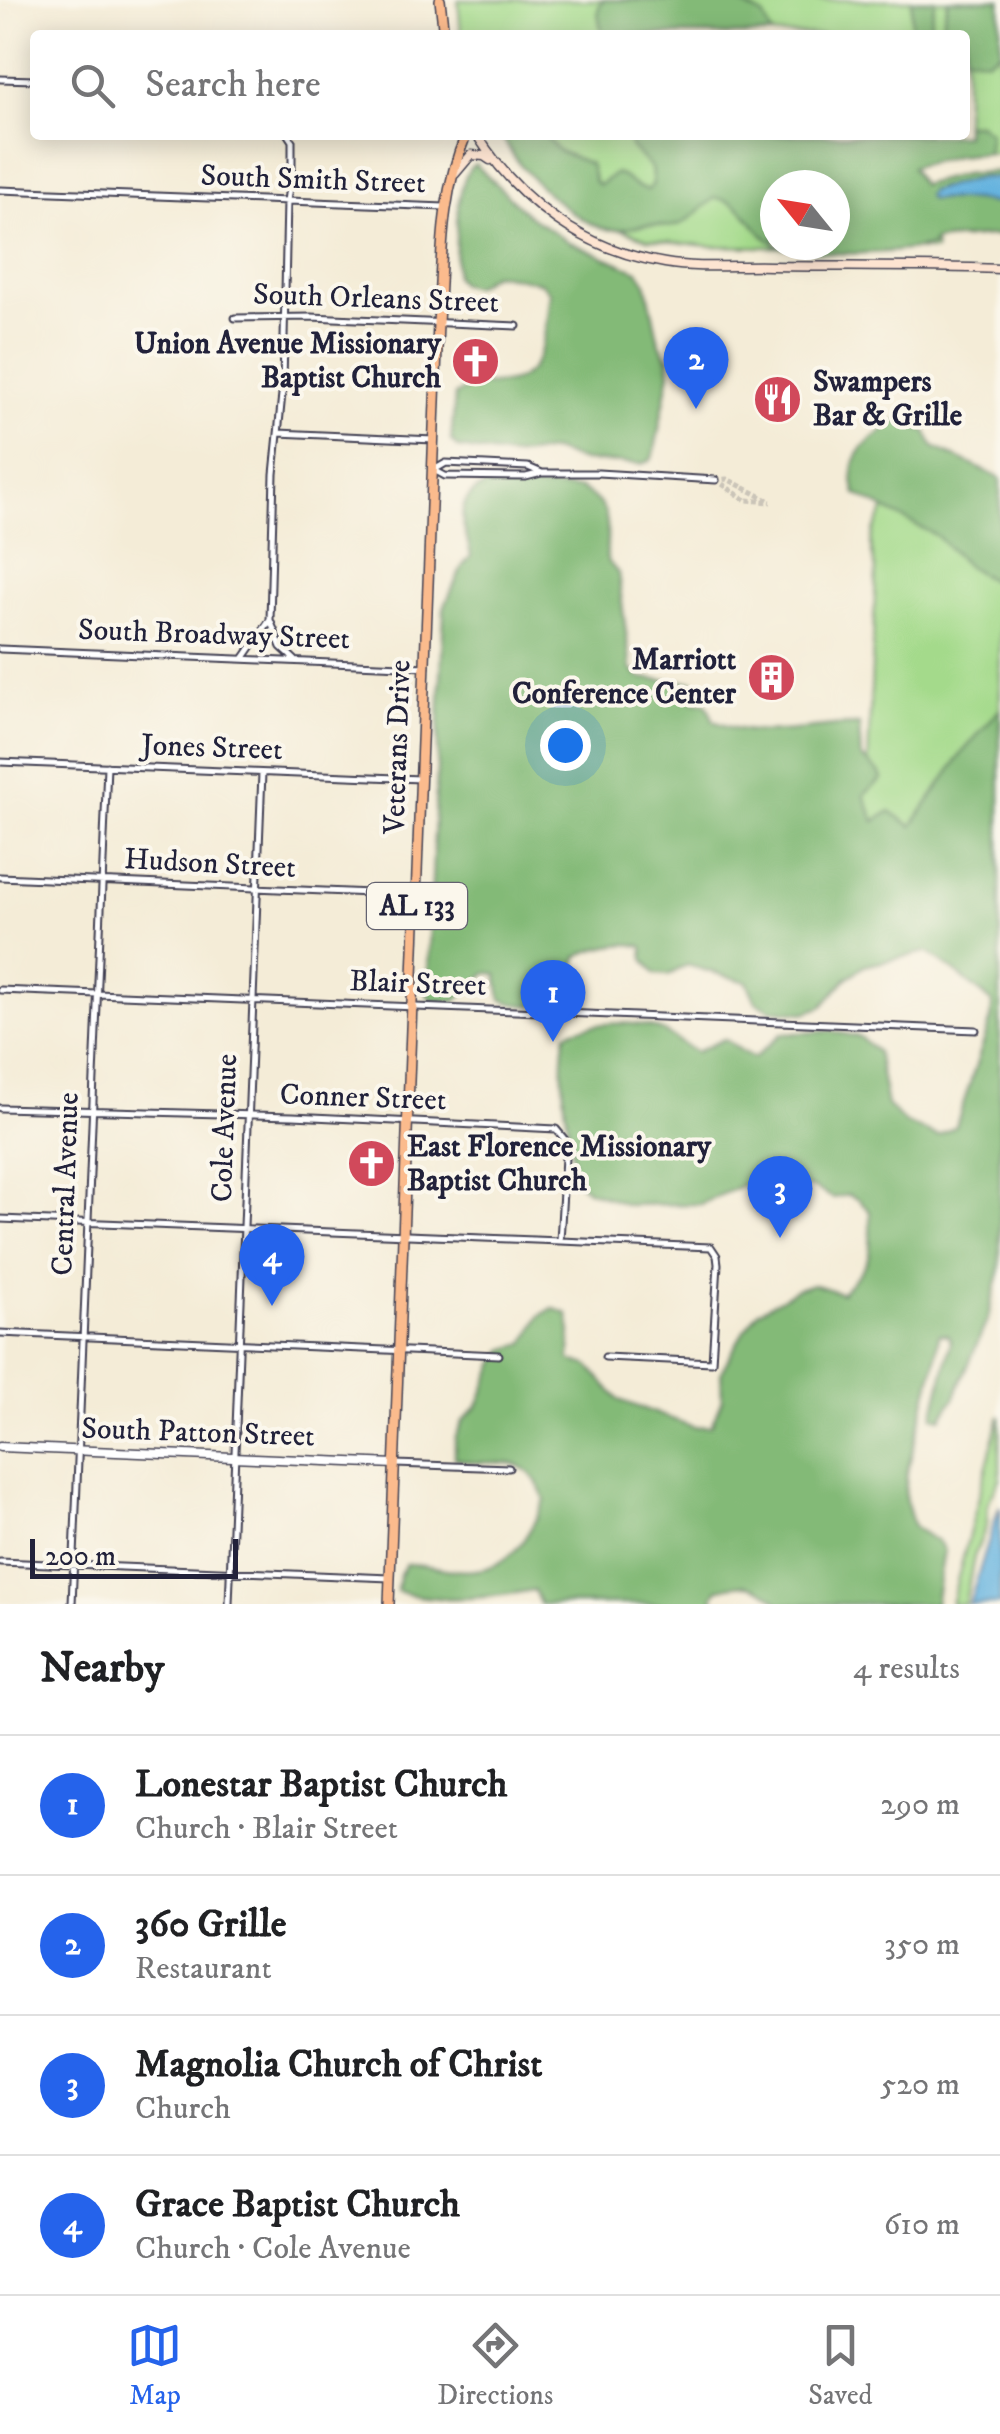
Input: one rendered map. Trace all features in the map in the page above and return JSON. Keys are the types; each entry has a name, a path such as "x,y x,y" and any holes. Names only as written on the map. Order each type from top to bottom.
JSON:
{"main road":[{"path":"440,0 443,30"},
{"path":"455,162 457,140"},
{"name":"Veterans Drive","path":"389,1604 438,323 444,207 464,140"},
{"path":"480,140 496,166"},
{"path":"449,182 466,158 484,156 534,204 569,229 617,250 664,263 1000,270"}],"street":[{"path":"0,79 30,80"},
{"path":"291,140 270,620 281,647 303,662"},
{"name":"South Smith Street","path":"0,190 444,207"},
{"name":"South Orleans Street","path":"235,318 516,326"},
{"path":"278,433 434,440"},
{"path":"434,470 446,463 528,467 542,473"},
{"path":"434,470 445,476 526,478 542,473 716,480"},
{"path":"243,659 270,620"},
{"name":"South Broadway Street","path":"0,648 426,667"},
{"name":"Jones Street","path":"0,762 421,780"},
{"name":"Central Avenue","path":"72,1604 106,766"},
{"name":"Cole Avenue","path":"229,1604 262,773"},
{"name":"Hudson Street","path":"0,877 417,895"},
{"name":"Blair Street","path":"0,990 976,1030"},
{"name":"Conner Street","path":"0,1108 293,1116 556,1129 566,1140 560,1241"},
{"path":"0,1219 711,1247 718,1256 712,1362 605,1357"},
{"path":"0,1333 499,1355"},
{"name":"South Patton Street","path":"0,1447 394,1464"},
{"path":"394,1464 509,1468"},
{"path":"0,1562 390,1578"}],"green space":[{"path":"458,0 1000,0 1000,153 955,155 911,166 931,224 935,250 850,249 850,170 760,170 760,247 647,239 615,227 508,140 970,140 970,30 461,30"},
{"path":"603,0 732,0 763,15 770,30 602,30"},
{"path":"912,0 935,0 929,30 911,30"},
{"path":"948,0 1000,0 1000,51 988,60 970,57 970,30 941,30"},
{"path":"970,124 979,124 990,133 987,153 911,167 921,185 963,174 1000,171 1000,177 979,178 930,191 930,199 1000,204 1000,235 934,241 931,246 913,249 850,253 850,170 760,170 760,230 734,204 715,198 674,226 602,228 544,190 518,162 505,140 549,140 559,151 590,164 599,185 616,173 648,190 653,184 651,168 629,140 970,140"},
{"path":"475,164 528,215 569,242 638,271 646,282 670,373 650,461 583,461 552,451 510,456 458,448 451,441 455,395 476,386 509,382 531,370 542,346 550,293 542,283 502,275 494,274 473,287 461,284 455,277 460,198 468,171"},
{"path":"896,421 926,431 934,447 1000,478 1000,586 966,565 937,536 856,494 856,459 867,443"},
{"path":"487,485 580,489 600,503 607,519 607,560 618,573 631,669 640,678 693,682 692,702 706,703 714,721 749,731 859,725 861,757 882,779 864,795 875,821 890,811 912,826 962,753 1000,709 1000,1268 988,1318 954,1399 941,1418 933,1416 951,1342 948,1335 939,1334 907,1472 905,1497 914,1527 938,1542 944,1551 935,1604 781,1604 767,1592 745,1585 718,1589 713,1597 717,1604 540,1604 534,1590 446,1599 397,1591 406,1564 466,1571 483,1569 509,1556 529,1532 545,1499 536,1482 518,1465 455,1458 455,1439 463,1421 478,1406 504,1350 525,1343 540,1316 553,1308 568,1314 570,1360 588,1365 619,1400 694,1427 711,1426 722,1399 721,1372 759,1311 813,1284 841,1293 868,1257 870,1212 848,1195 833,1198 814,1188 778,1182 747,1183 701,1204 627,1205 587,1190 575,1180 563,1088 566,1033 601,1024 627,1023 662,1031 696,1052 724,1039 754,1058 781,1034 830,1031 860,1037 877,1052 887,1105 905,1123 938,1136 956,1126 991,1019 992,1002 926,952 864,966 847,978 822,1007 804,1013 772,1010 756,1002 747,982 687,965 669,975 655,974 644,959 643,947 628,944 600,948 577,957 568,993 551,1003 525,1005 501,999 497,974 487,973 455,1002 432,1001 427,994 444,608 471,556 463,524 464,506"},
{"path":"885,509 938,536 966,565 1000,585 1000,731 916,835 832,821 867,786 876,570 872,539"},
{"path":"1000,1415 1000,1479 988,1503 987,1525 974,1557 965,1604 951,1604"}],"water":[{"path":"1000,177 1000,204 929,199 927,195 979,178"},
{"path":"1000,1506 1000,1604 969,1604 998,1511"}],"tunnel":[{"path":"716,480 727,479 768,500"},
{"path":"716,480 746,500 771,502"}],"place":[{"name":"Union Avenue Missionary Baptist Church","path":"476,361"},
{"name":"Swampers Bar & Grille","path":"778,399"},
{"name":"360 Grille","path":"696,409"},
{"name":"Marriott Conference Center","path":"771,677"},
{"name":"Lonestar Baptist Church","path":"553,1042"},
{"name":"East Florence Missionary Baptist Church","path":"372,1164"},
{"name":"Magnolia Church of Christ","path":"780,1238"},
{"name":"Grace Baptist Church","path":"272,1306"}]}
